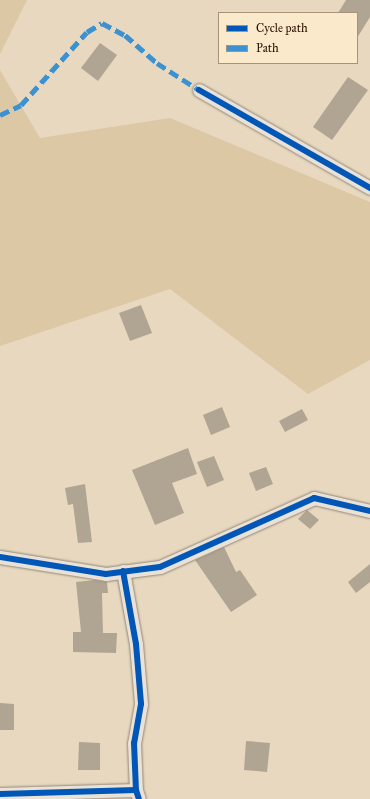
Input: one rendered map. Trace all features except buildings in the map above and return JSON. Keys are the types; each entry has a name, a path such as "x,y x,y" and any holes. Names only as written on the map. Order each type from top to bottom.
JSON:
{"street":[{"path":"199,90 370,188"},
{"path":"0,557 106,574 160,566 314,498 370,511"},
{"path":"0,794 138,794 134,744 141,704 136,644 123,571"}],"shaded area":[{"path":"0,0 27,0 0,54"},
{"path":"0,70 40,138 170,118 370,202 370,360 308,394 170,289 0,346"}],"marked path":[{"path":"0,115 21,105 87,32 102,23 125,35 157,63 199,90"}],"cycle path":[{"path":"199,90 370,188"},
{"path":"0,557 106,574 160,567 314,498 370,511"},
{"path":"123,571 136,644 141,704 134,743 136,790 139,799"},
{"path":"0,794 136,790"}]}
